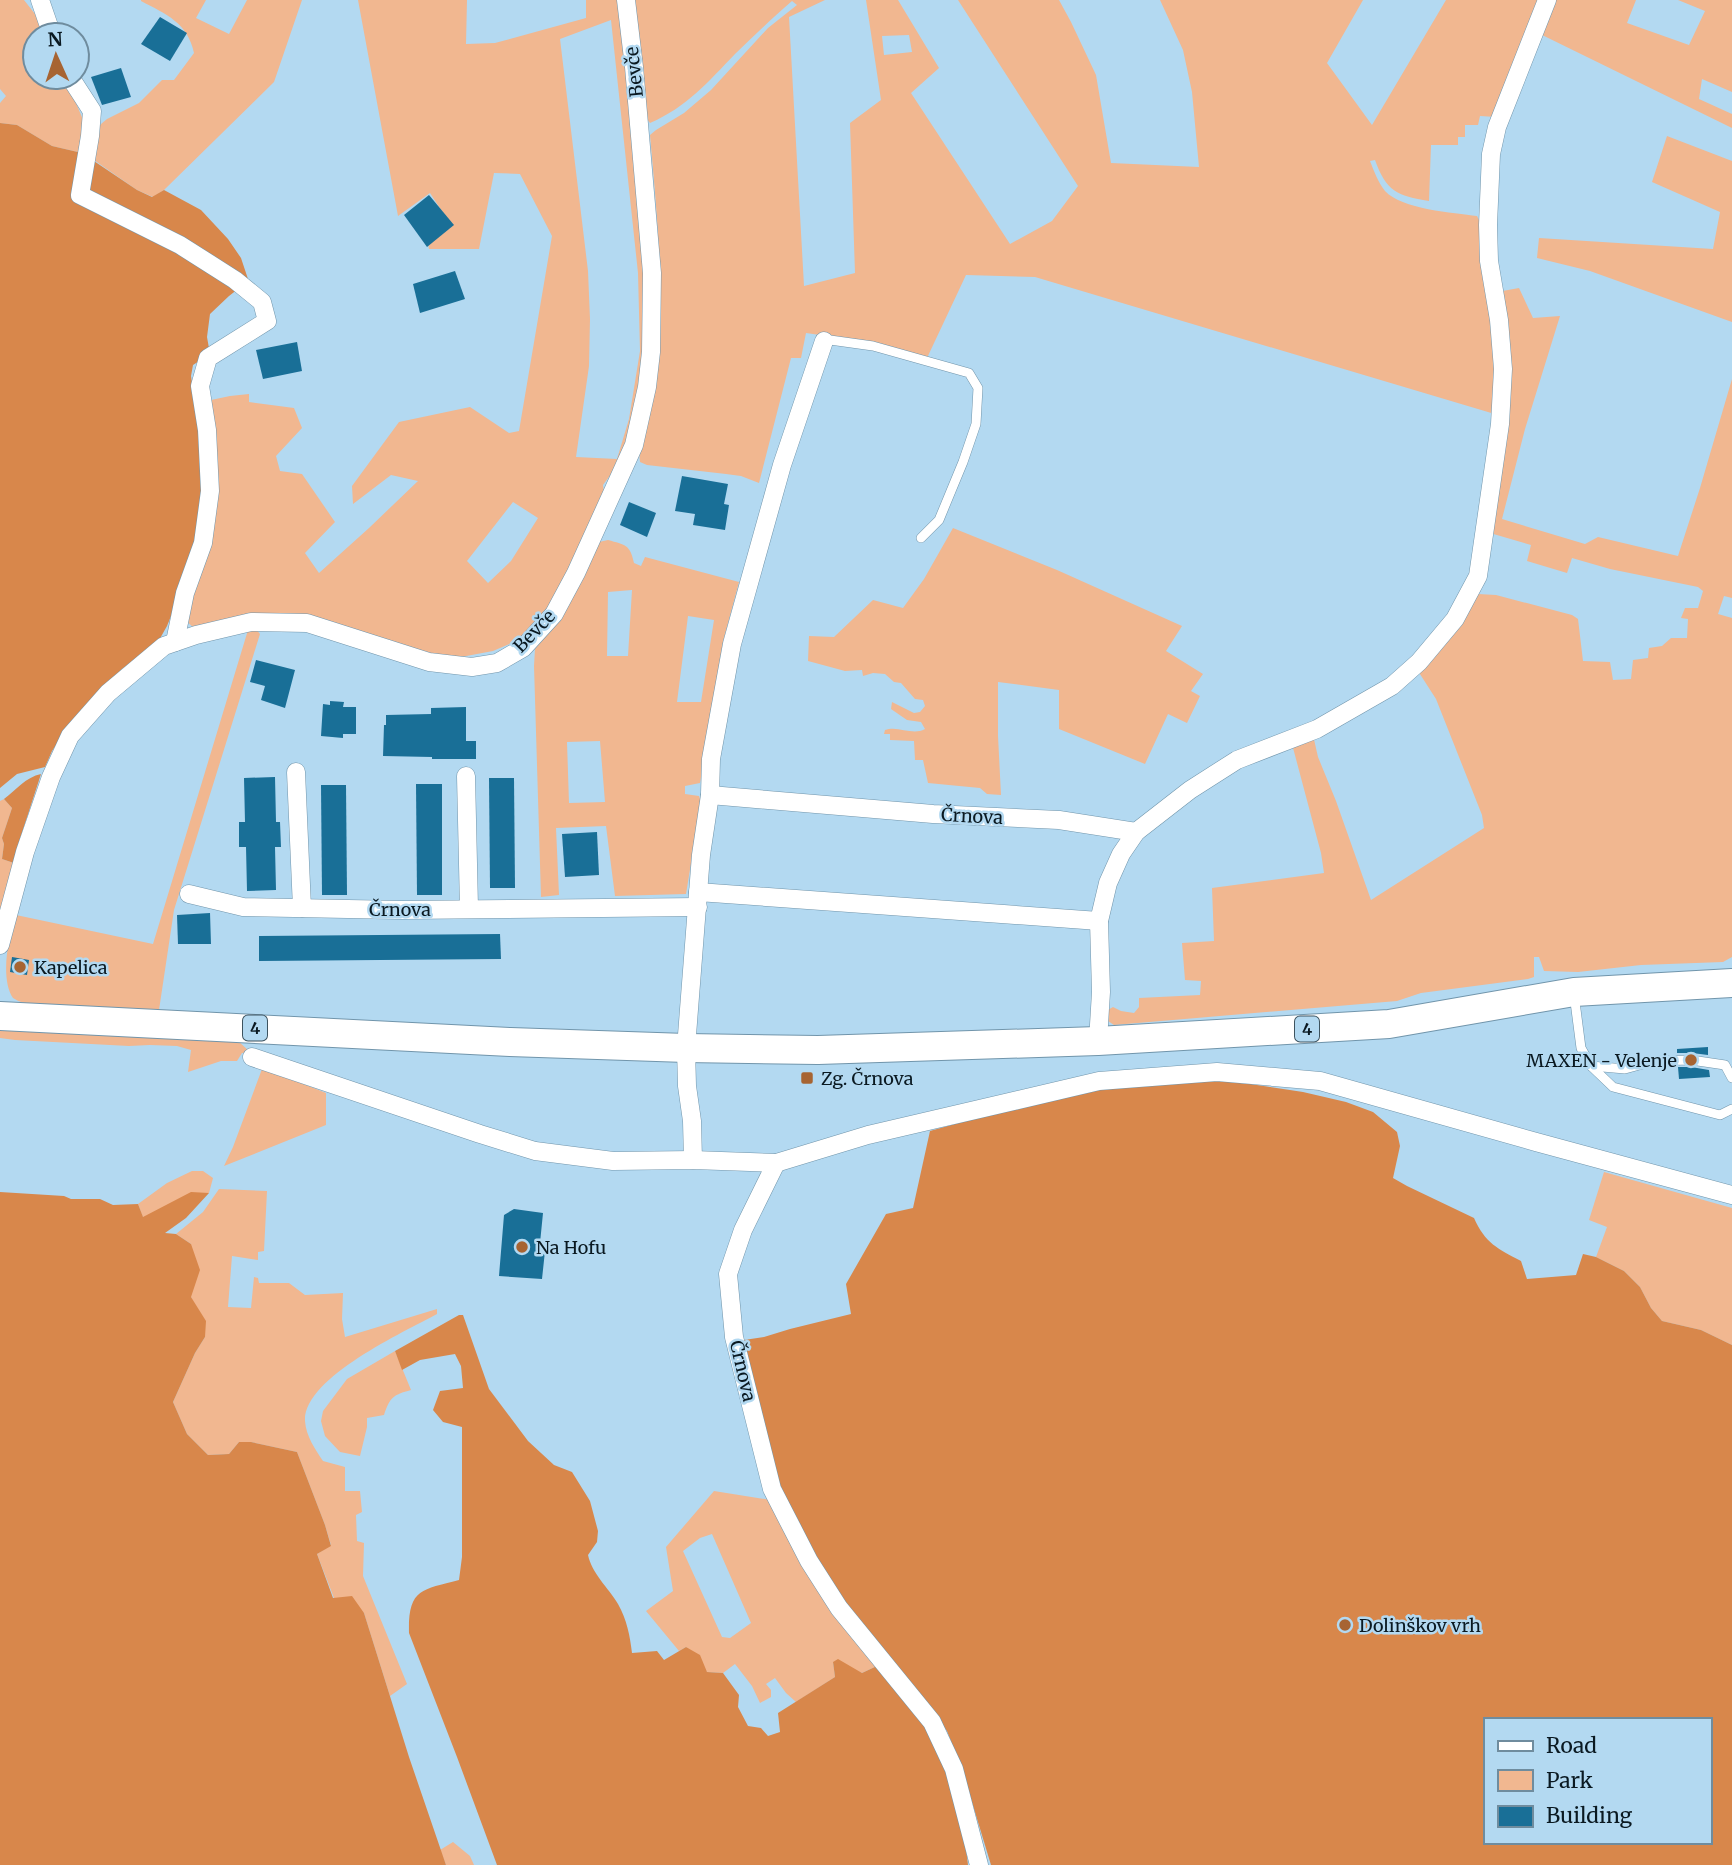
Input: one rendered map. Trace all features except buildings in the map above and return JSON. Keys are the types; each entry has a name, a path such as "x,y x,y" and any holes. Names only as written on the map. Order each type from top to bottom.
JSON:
{"main road":[{"name":"4","path":"0,1016 510,1042 818,1049 1098,1041 1389,1024 1574,992 1732,983"}],"street":[{"path":"40,0 47,21"},
{"name":"Bevče","path":"0,945 25,852 46,789 71,736 108,693 164,646 251,622 307,623 429,662 472,667 497,663 523,648 554,614 576,573 634,444 648,387 652,273 626,0"},
{"path":"1098,1041 1101,992 1099,921 1108,883 1121,853 1136,832 1190,789 1237,760 1317,729 1392,687 1419,662 1455,619 1478,576 1500,425 1503,369 1499,320 1489,261 1488,192 1491,154 1497,127 1547,0"},
{"path":"79,91 92,111 80,195 180,245 236,280 262,302 267,321 208,358 200,386 207,430 210,491 203,543 185,593 175,642"},
{"path":"693,1160 686,1048 711,759 732,644 782,466 824,341"},
{"path":"296,772 302,908"},
{"path":"466,776 469,908"},
{"name":"Črnova","path":"710,794 933,814 1059,820 1136,832"},
{"name":"Črnova","path":"189,894 243,908 401,910 698,900 1099,921"},
{"path":"252,1057 535,1151 613,1161 776,1163 868,1135 1099,1080 1217,1072 1320,1082 1732,1195"},
{"name":"Črnova","path":"776,1163 743,1230 728,1274 734,1337 772,1489 809,1561 839,1608 932,1722 954,1769 979,1865"}],"lane":[{"path":"824,341 873,346 969,373 978,388 976,424 963,462 939,520 921,538"},
{"path":"1574,992 1581,1048 1591,1066 1613,1087 1720,1115 1732,1109"},
{"path":"1591,1066 1625,1069 1654,1061 1691,1060 1725,1065 1732,1078"}],"green space":[{"path":"0,0 24,0 38,21 21,21 21,91 71,91 84,122 82,153 52,146 17,125 0,123 0,103 6,96 0,89"},
{"path":"141,0 206,0 196,18 229,34 247,0 302,0 274,82 164,190 153,197 137,190 91,158 96,131 101,124 139,103 162,80 174,80 194,53 187,34 175,21"},
{"path":"358,0 467,0 466,44 495,43 586,18 586,0 618,0 646,273 643,373 622,459 603,485 605,500 551,607 531,630 512,643 493,651 461,657 431,653 331,622 211,624 193,627 185,620 211,400 249,394 249,402 294,408 302,428 276,456 280,471 302,474 335,522 305,553 319,573 418,481 391,475 353,504 352,486 399,422 470,407 509,433 519,431 552,236 520,174 494,173 479,249 429,249 428,244 451,225 430,193 398,216","holes":["611,20 638,273 640,351 629,419 617,459 576,457 589,366 590,319 588,271 560,39","513,502 538,518 511,561 488,583 467,561"]},
{"path":"631,0 825,0 789,17 804,286 855,273 850,123 881,100 866,0 898,0 939,68 911,93 1010,244 1052,221 1078,186 958,0 1059,0 1096,75 1111,163 1199,167 1192,92 1183,50 1160,0 1363,0 1327,63 1372,125 1446,0 1543,0 1496,117 1480,116 1478,125 1465,125 1465,137 1458,137 1458,145 1431,145 1429,201 1409,197 1394,190 1384,179 1375,160 1370,161 1383,188 1393,197 1428,209 1477,216 1481,224 1496,328 1498,415 1035,277 966,275 927,358 870,342 806,333 801,358 791,358 759,483 741,476 647,465 640,462 640,451 657,380 660,338 660,280 650,135 684,113 711,90 768,28 797,5 792,1 785,7 686,102 650,123 647,119","holes":["909,35 912,52 884,55 882,36"]},
{"path":"1552,0 1636,0 1627,23 1689,45 1705,11 1678,0 1732,0 1732,92 1702,79 1699,99 1732,114 1732,128 1538,33"},
{"path":"1667,136 1732,161 1732,322 1590,271 1537,258 1539,238 1713,249 1720,212 1652,182"},
{"path":"1519,288 1533,318 1560,316 1525,429 1502,519 1585,544 1598,537 1678,556 1732,379 1732,598 1724,596 1718,614 1732,618 1732,957 1723,962 1641,965 1578,972 1544,971 1539,957 1534,957 1534,977 1528,979 1421,993 1397,1001 1114,1025 1108,1021 1106,1011 1113,1007 1134,1013 1139,1007 1139,998 1200,995 1201,981 1185,980 1182,943 1214,941 1212,888 1324,873 1292,744 1313,735 1318,757 1371,900 1484,828 1482,815 1436,699 1418,671 1478,594 1496,595 1572,615 1578,619 1583,661 1610,662 1613,680 1631,679 1633,660 1648,658 1649,648 1662,646 1671,638 1687,638 1688,619 1681,618 1685,608 1698,608 1703,591 1698,587 1610,569 1572,558 1567,573 1527,561 1531,545 1490,533 1497,292"},
{"path":"953,528 1057,570 1182,626 1166,651 1203,674 1191,691 1200,696 1187,723 1168,714 1145,764 1059,729 1059,690 998,682 1001,795 987,794 980,788 928,783 923,760 915,760 914,741 890,740 890,734 884,734 885,730 890,729 925,729 921,722 907,720 891,709 892,702 914,713 920,712 925,706 923,700 915,699 901,683 894,682 885,674 863,676 862,670 845,671 808,661 809,636 834,637 873,600 903,608 924,579"},
{"path":"608,540 626,546 634,563 641,566 645,557 739,582 723,642 700,783 685,786 685,794 699,796 701,802 686,894 615,896 606,826 556,828 559,895 541,897 535,649 599,542","holes":["632,590 628,656 607,656 608,592","688,616 714,620 701,702 677,702","600,741 605,802 569,803 567,742"]},
{"path":"256,629 260,634 174,910 159,1010 34,1006 13,998 6,969 10,935 16,915 153,944 248,630"},
{"path":"4,799 12,808 2,838 2,859 14,863 0,911 0,801"},
{"path":"0,1030 237,1040 250,1052 242,1053 237,1061 221,1061 188,1072 191,1050 177,1046 15,1040 0,1038"},
{"path":"262,1069 326,1093 326,1125 224,1166 233,1147"},
{"path":"192,1171 203,1171 213,1178 209,1193 191,1193 143,1218 138,1204 167,1183"},
{"path":"1604,1172 1732,1208 1732,1345 1701,1330 1662,1321 1651,1308 1640,1287 1624,1271 1596,1257 1607,1227 1589,1220"},
{"path":"219,1189 267,1191 264,1251 258,1252 258,1260 232,1256 228,1307 251,1308 254,1277 258,1278 259,1283 289,1283 305,1295 343,1293 342,1319 345,1337 437,1309 437,1314 380,1344 337,1373 320,1389 309,1405 305,1421 309,1437 323,1461 345,1467 345,1491 360,1491 362,1512 356,1515 357,1541 364,1543 363,1576 407,1684 390,1696 364,1613 334,1598 317,1554 331,1545 297,1452 239,1442 229,1454 208,1455 187,1434 173,1402 205,1337 191,1297 191,1244 176,1234 203,1212"},
{"path":"395,1351 411,1390 393,1398 384,1415 367,1418 360,1456 340,1452 325,1436 321,1421 323,1411 347,1379"},
{"path":"714,1491 771,1500 877,1666 862,1673 833,1662 835,1677 796,1702 775,1678 766,1684 771,1690 771,1697 760,1703 752,1686 735,1664 723,1673 707,1672 686,1647 679,1651 646,1611 673,1591 666,1547","holes":["712,1534 751,1623 730,1638 722,1637 683,1551 700,1538"]},
{"path":"453,1842 470,1856 474,1865 446,1865 440,1850"}],"shaded area":[{"path":"0,123 17,125 52,146 82,153 152,197 164,190 201,210 228,239 241,258 251,288 238,289 210,314 207,337 210,354 193,365 191,376 203,463 200,535 167,626 158,642 100,689 73,720 52,751 45,767 17,774 0,788"},
{"path":"41,774 14,863 2,859 2,838 12,808 4,799 26,781"},
{"path":"1210,1080 1303,1092 1346,1102 1373,1112 1397,1132 1400,1146 1393,1178 1474,1218 1483,1234 1493,1244 1521,1261 1527,1279 1576,1275 1583,1254 1596,1257 1624,1271 1640,1287 1651,1308 1662,1321 1701,1330 1732,1345 1732,1865 991,1865 962,1769 947,1731 916,1691 882,1654 821,1570 781,1493 744,1340 851,1314 846,1284 886,1214 913,1208 930,1131 1037,1101 1117,1087"},
{"path":"0,1192 100,1199 113,1205 138,1204 143,1217 191,1192 209,1193 186,1218 165,1233 176,1234 191,1244 200,1270 191,1297 206,1321 205,1337 173,1402 187,1434 208,1455 229,1454 239,1442 297,1452 331,1546 317,1554 333,1598 352,1596 364,1613 446,1865 0,1865"},
{"path":"463,1315 489,1389 528,1441 554,1465 572,1472 590,1501 598,1531 597,1542 588,1555 621,1610 628,1628 632,1653 657,1651 664,1660 686,1647 700,1655 707,1672 723,1673 739,1695 738,1707 748,1726 761,1728 768,1736 780,1732 778,1713 835,1677 833,1662 838,1659 862,1673 877,1666 920,1718 942,1759 959,1811 968,1865 497,1865 409,1633 411,1608 419,1594 435,1586 459,1580 462,1557 462,1427 443,1422 433,1410 440,1391 463,1388 461,1366 455,1354 420,1360 402,1370 395,1351"}],"place":[{"name":"Kapelica","path":"20,967"},
{"name":"MAXEN - Velenje","path":"1691,1060"},
{"name":"Zg. Črnova","path":"807,1078"},
{"name":"Na Hofu","path":"522,1247"},
{"name":"Dolinškov vrh","path":"1345,1625"}]}
